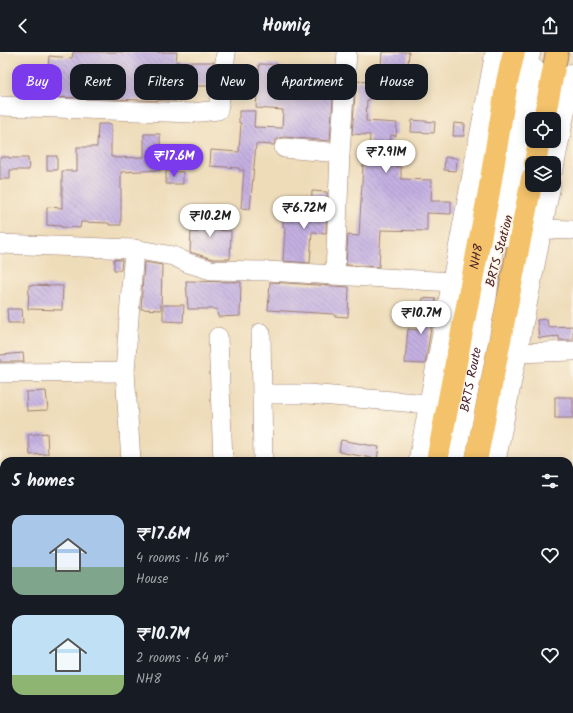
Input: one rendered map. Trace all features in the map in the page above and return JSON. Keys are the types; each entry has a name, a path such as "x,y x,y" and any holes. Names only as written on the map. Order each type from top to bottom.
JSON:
{"main road":[{"name":"NH8","path":"438,457 482,227 507,82 514,52"},
{"path":"545,112 557,52"},
{"path":"477,457 529,192"}],"street":[{"path":"1,106 192,113 218,110 226,52"},
{"path":"335,275 340,153 348,52"},
{"path":"419,457 495,52"},
{"name":"BRTS Station","path":"487,298 499,203 517,100 531,52"},
{"name":"BRTS Station","path":"487,298 512,210 532,102 537,52"},
{"path":"556,156 573,73"},
{"path":"284,148 340,153"},
{"path":"497,457 550,192"},
{"path":"542,229 573,230"},
{"path":"0,244 134,249 173,256 188,264 210,270 267,271 452,282"},
{"path":"131,457 125,372 134,249"},
{"name":"BRTS Route","path":"457,457 487,298"},
{"path":"261,333 263,457"},
{"path":"218,337 223,457"},
{"path":"518,353 573,351"},
{"path":"0,373 125,372"},
{"path":"263,394 308,394 429,404"}],"building":[{"path":"73,52 177,52 176,62 214,62 214,64 206,64 206,86 198,86 198,64 134,64 134,100 126,99 126,64 70,64 70,98 62,97 62,64 48,64 49,56 72,58"},
{"path":"382,52 409,52 408,64 381,64"},
{"path":"259,64 267,64 267,100 333,100 330,141 285,137 279,138 275,141 274,145 256,144 250,209 241,208 244,170 239,170 239,168 210,166 211,150 239,152 241,123 239,123 239,111 255,111 254,127 282,128 283,110 256,108 256,100 259,100"},
{"path":"357,81 365,82 365,100 367,100 366,121 397,123 396,136 391,135 389,166 401,167 401,179 432,180 431,201 451,201 451,214 427,213 427,231 381,230 379,267 346,265 348,235 359,236 363,165 368,165 370,135 352,134 355,100 357,100"},
{"path":"144,100 176,100 176,101"},
{"path":"412,120 435,122 434,133 411,132"},
{"path":"454,123 465,124 464,136 453,136"},
{"path":"98,124 111,124 111,157 115,158 144,157 144,134 160,134 161,170 121,172 121,225 81,222 80,228 47,225 47,207 62,208 62,171 77,171 77,147 97,147"},
{"path":"47,156 57,156 57,170 47,170"},
{"path":"0,157 28,158 29,170 10,170 10,179 0,179"},
{"path":"445,157 457,158 456,171 444,170"},
{"path":"166,171 183,172 183,184 166,184"},
{"path":"312,191 327,192 326,233 312,232 310,263 283,261 285,227 283,227 283,214 311,214"},
{"path":"198,211 216,211 216,230 231,231 230,259 213,259 190,252 191,232 198,232"},
{"path":"114,259 122,260 121,270 114,270"},
{"path":"144,262 162,265 161,310 141,309"},
{"path":"186,281 241,282 240,316 218,317 217,309 188,309"},
{"path":"270,282 349,287 348,317 334,316 334,314 268,310"},
{"path":"29,285 63,286 62,310 28,309"},
{"path":"423,298 436,299 425,364 405,363 408,329 419,330"},
{"path":"163,305 184,305 183,322 163,321"},
{"path":"7,309 22,309 23,323 8,323"},
{"path":"547,319 548,327 573,326 573,340 559,340 559,336 539,338 537,320"},
{"path":"23,353 24,362 0,362 0,355"},
{"path":"46,391 48,410 27,411 26,392"},
{"path":"555,397 573,397 573,418 555,418"},
{"path":"47,433 48,454 30,455 28,435"},
{"path":"341,440 379,447 377,457 366,457 339,452"}]}
